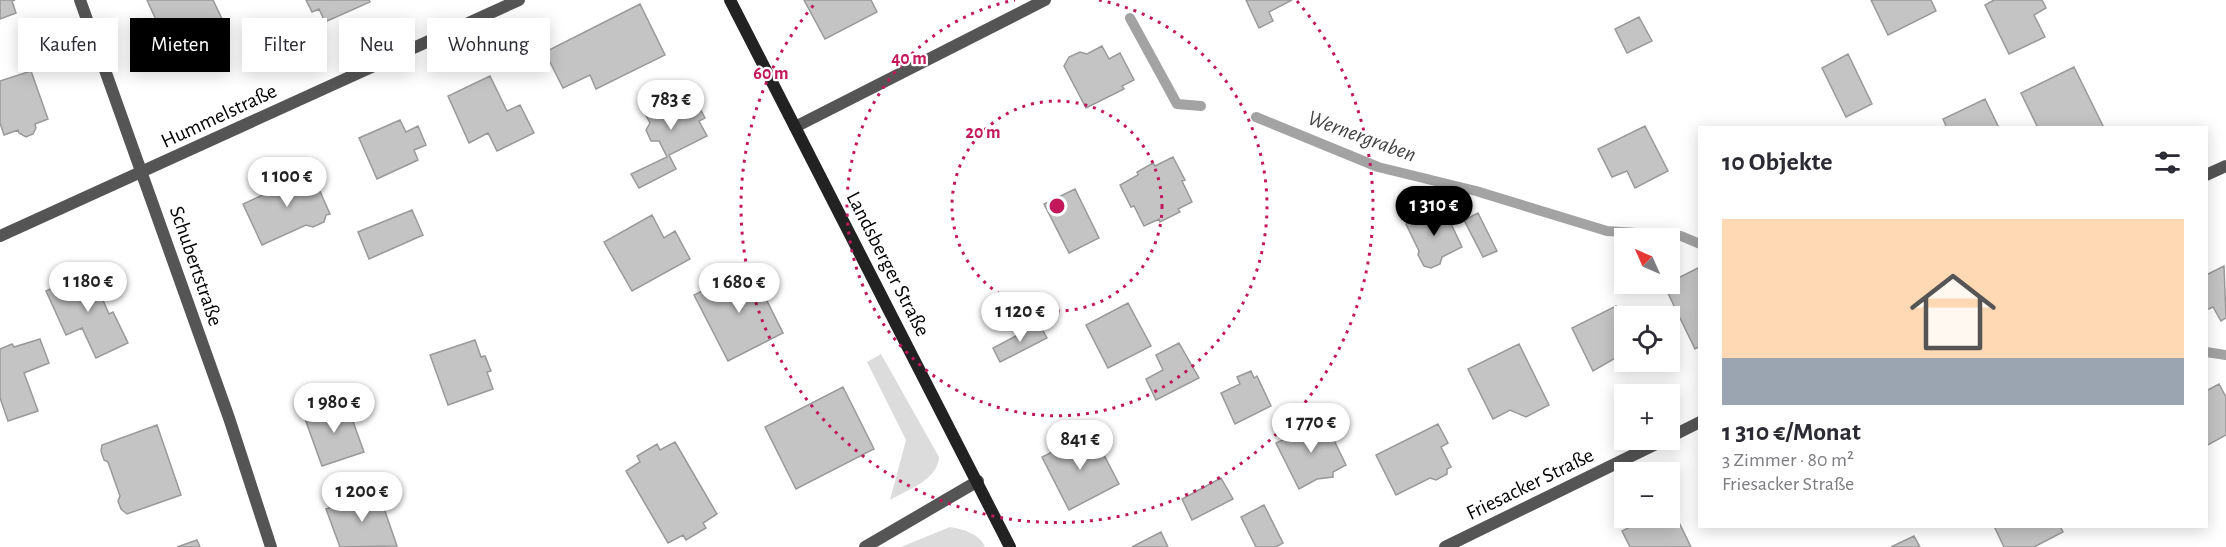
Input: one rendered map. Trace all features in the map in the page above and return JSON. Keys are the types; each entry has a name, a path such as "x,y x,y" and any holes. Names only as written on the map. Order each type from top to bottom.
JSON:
{"street":[{"name":"Schubertstraße","path":"81,0 229,418 271,547"},
{"name":"Hummelstraße","path":"0,236 519,0"},
{"name":"Landsberger Straße","path":"730,0 1010,547"},
{"path":"795,127 1045,0"},
{"path":"2208,174 2226,166"},
{"path":"1680,432 1698,423"},
{"name":"Friesacker Straße","path":"1445,547 1644,450"},
{"path":"865,547 978,481"}],"shaded area":[{"path":"881,354 939,457 937,465 928,478 890,500 906,440 867,362"},
{"path":"950,527 975,535 985,547 901,547"}],"building":[{"path":"0,0 15,0 12,1 16,13 0,19"},
{"path":"147,0 213,0 222,18 155,18"},
{"path":"306,0 369,0 370,2 327,21 319,9 312,12"},
{"path":"804,0 871,0 877,12 825,39"},
{"path":"1246,0 1292,0 1269,12 1273,21 1259,28"},
{"path":"1871,0 1931,0 1936,11 1888,35"},
{"path":"1994,0 2042,0 2046,8 2034,15 2045,37 2009,54 1985,5"},
{"path":"640,4 665,55 596,89 590,75 563,88 550,62 550,49"},
{"path":"1639,17 1652,41 1627,53 1615,29"},
{"path":"1102,46 1109,59 1120,53 1134,80 1122,86 1124,89 1086,108 1064,66 1069,57 1080,52 1087,54"},
{"path":"1848,54 1872,104 1846,117 1822,68"},
{"path":"2074,67 2103,126 2037,126 2021,93"},
{"path":"31,72 48,119 35,124 33,134 26,137 18,130 4,135 0,123 0,81"},
{"path":"490,76 507,111 520,105 534,133 497,151 488,133 469,143 448,96"},
{"path":"682,87 690,103 695,100 705,118 699,121 707,136 669,155 676,169 639,188 631,174 667,157 659,141 651,141 646,130 650,123 642,108"},
{"path":"1985,99 1998,126 1946,126 1943,119"},
{"path":"400,120 406,132 418,126 426,145 414,150 418,160 377,179 359,138"},
{"path":"1645,126 1668,171 1635,188 1627,171 1612,177 1598,149"},
{"path":"1173,157 1185,180 1182,181 1192,202 1178,209 1180,212 1160,222 1159,219 1144,226 1120,185 1153,163 1155,166"},
{"path":"311,171 330,214 326,215 324,222 313,227 306,225 262,245 243,204"},
{"path":"1075,189 1099,238 1069,253 1044,204"},
{"path":"1443,207 1462,247 1442,257 1440,264 1431,268 1424,266 1406,224"},
{"path":"412,210 423,235 369,259 358,232"},
{"path":"1478,213 1497,251 1483,257 1464,220"},
{"path":"652,215 664,238 675,231 690,259 632,291 604,242"},
{"path":"2224,266 2226,318 2221,321 2213,307 2208,309 2208,274"},
{"path":"750,267 783,333 728,361 694,295"},
{"path":"1698,268 1698,347 1695,349 1680,318 1680,306 1674,306 1668,294 1680,294 1680,277"},
{"path":"91,272 96,283 103,280 110,295 102,298 109,314 113,312 128,343 96,358 82,328 66,335 46,291"},
{"path":"1128,303 1151,346 1108,368 1086,325"},
{"path":"1614,307 1614,359 1593,371 1572,328"},
{"path":"1039,324 1047,338 1000,362 993,348"},
{"path":"40,339 49,363 24,373 38,411 8,421 0,398 0,349 12,344 14,347"},
{"path":"475,340 481,357 485,356 491,371 487,372 493,389 448,405 430,355"},
{"path":"1179,343 1199,378 1156,400 1146,379 1163,370 1156,355"},
{"path":"1519,344 1549,405 1526,417 1510,410 1493,419 1468,369"},
{"path":"1251,371 1254,378 1257,376 1271,406 1235,424 1221,393 1240,384 1237,377"},
{"path":"2219,384 2226,397 2226,435 2208,445 2208,390"},
{"path":"843,387 874,449 796,489 765,427"},
{"path":"346,402 364,452 322,466 304,416"},
{"path":"1324,420 1346,465 1333,472 1333,477 1317,479 1299,489 1276,443"},
{"path":"1438,424 1448,443 1441,447 1451,467 1447,469 1447,474 1436,480 1430,478 1396,495 1376,455"},
{"path":"157,425 181,495 127,514 121,509 118,501 120,496 108,462 104,460 102,445"},
{"path":"1092,432 1119,484 1069,510 1042,457"},
{"path":"675,442 717,514 703,523 706,528 686,540 683,535 668,543 626,471 640,462 637,456 657,444 660,450"},
{"path":"1221,478 1233,499 1192,520 1182,499"},
{"path":"378,491 397,546 340,547 326,509"},
{"path":"1264,505 1283,543 1276,547 1256,547 1241,517"},
{"path":"1680,524 1691,547 1630,547 1622,531 1628,528 1680,528"},
{"path":"1995,528 2061,528 2063,532 2034,547 2004,547"},
{"path":"1161,532 1168,547 1132,547"},
{"path":"1914,536 1920,547 1891,547"},
{"path":"197,540 200,547 177,547"}],"waterway":[{"name":"Wernergraben","path":"1130,18 1177,104 1201,106"},
{"name":"Wernergraben","path":"1256,117 1378,167 1476,191 1607,231 1681,236 1698,243"},
{"name":"Wernergraben","path":"2208,352 2226,355"}]}
